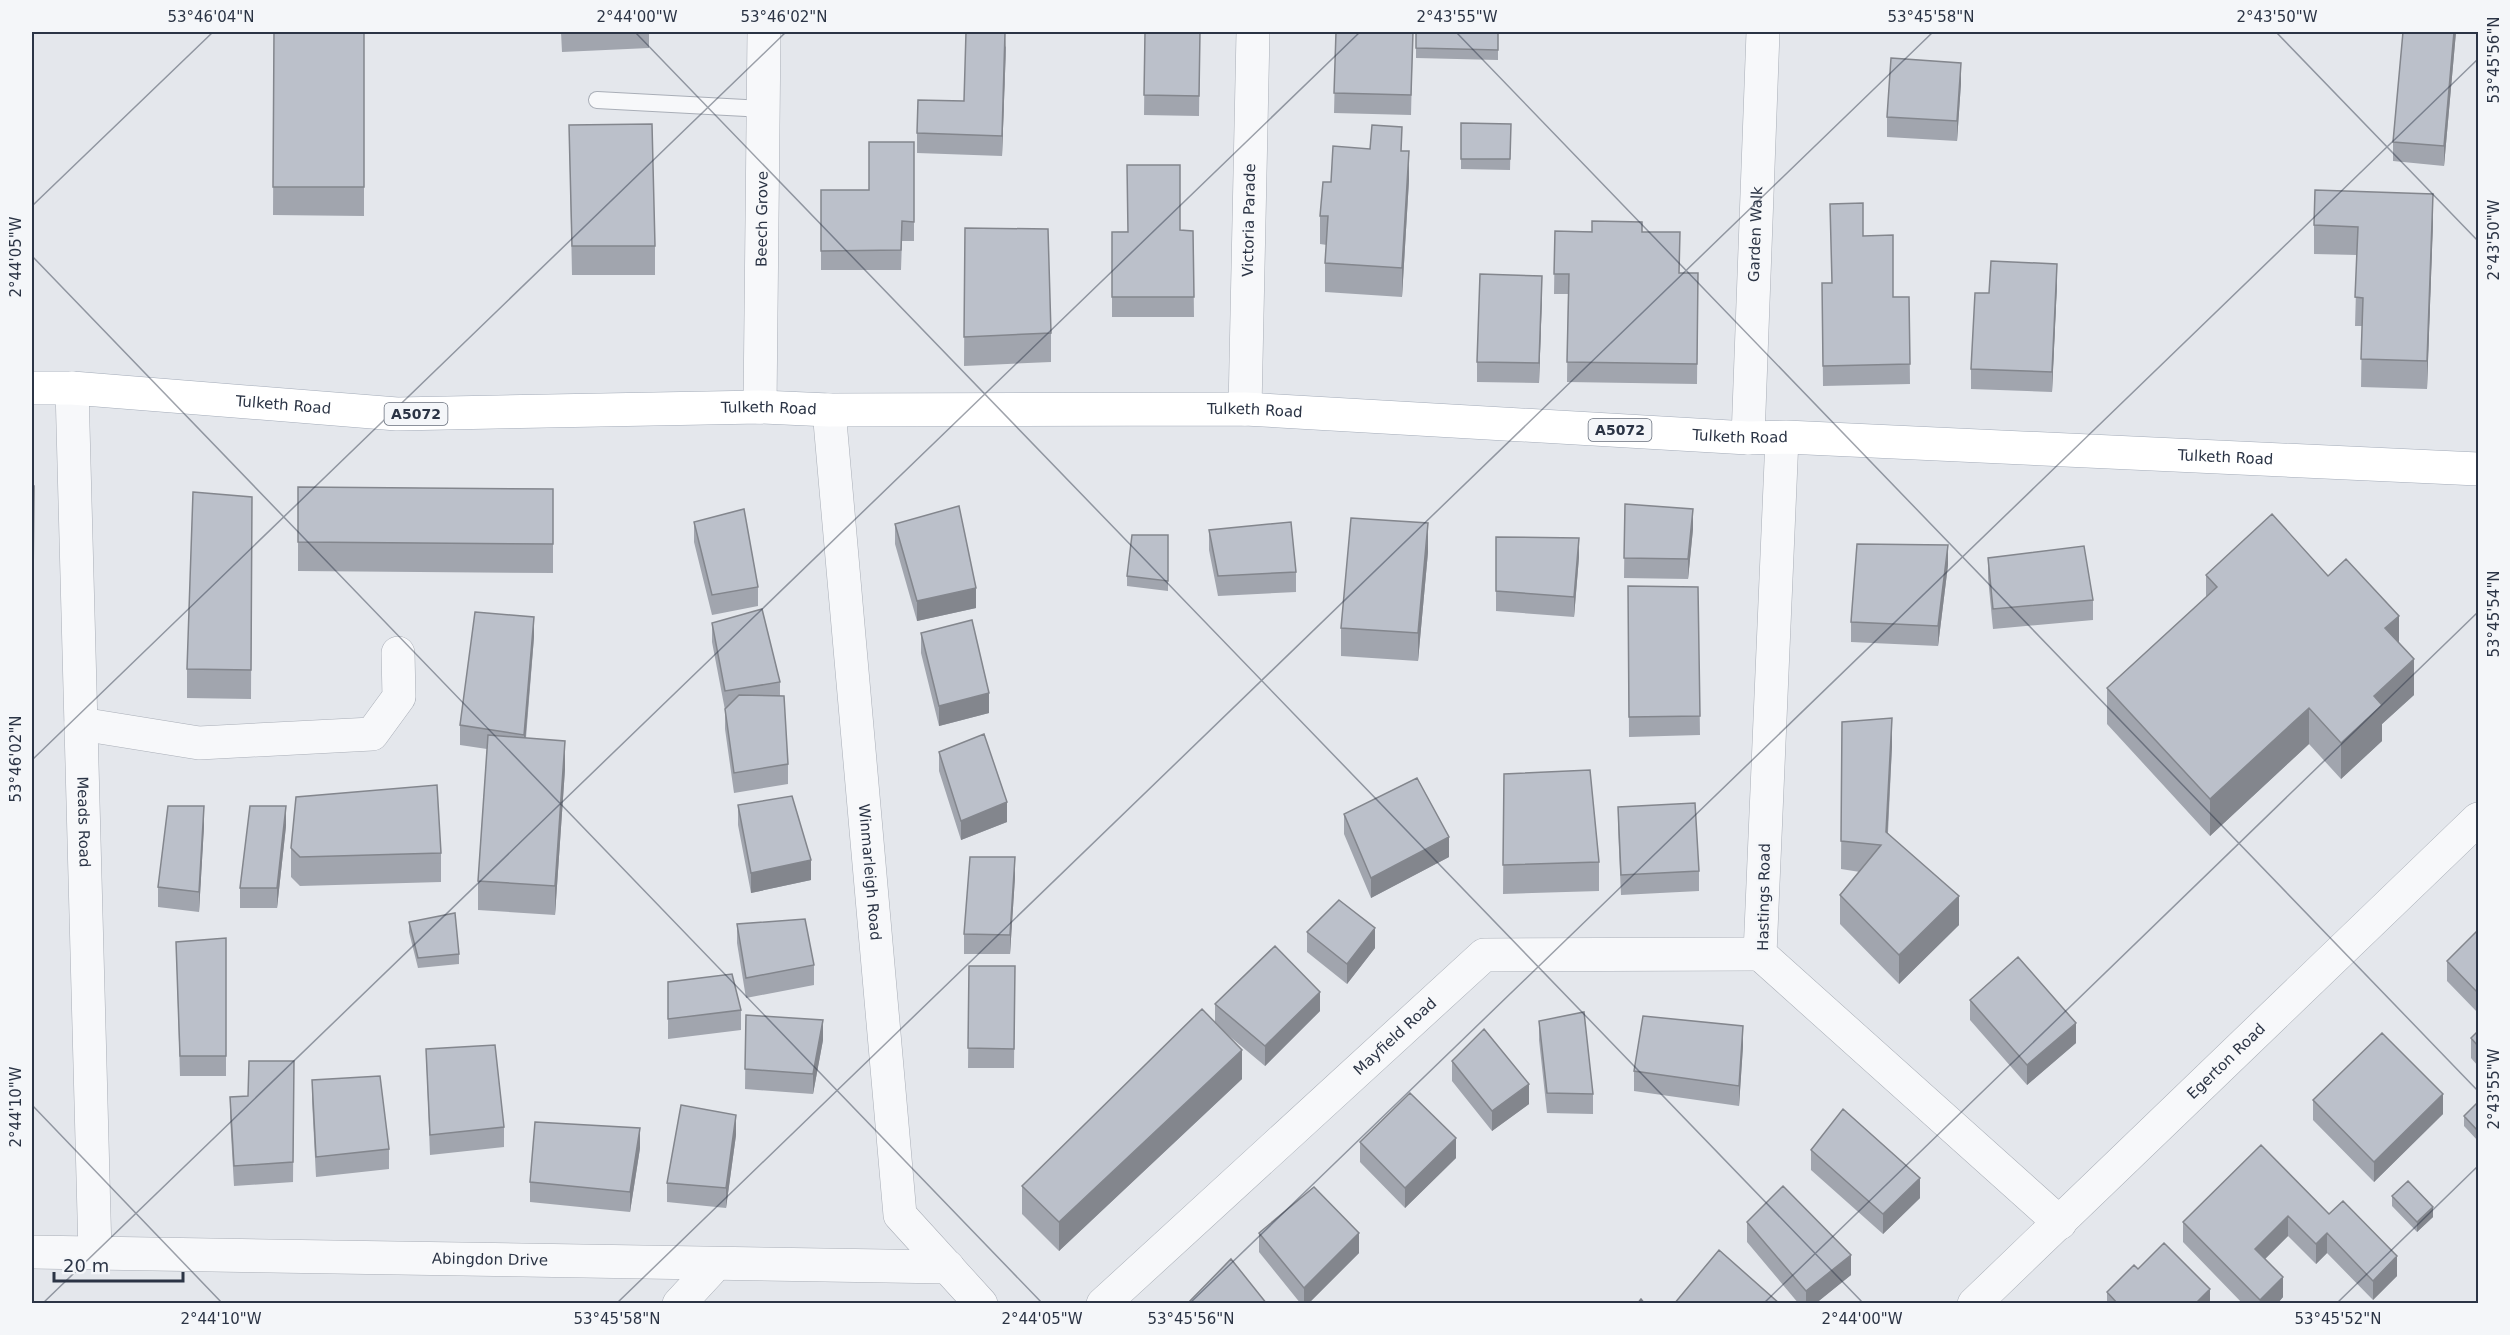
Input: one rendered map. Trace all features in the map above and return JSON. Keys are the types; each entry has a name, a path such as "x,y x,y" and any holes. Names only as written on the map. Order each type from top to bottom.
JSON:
{"main road":[{"name":"Tulketh Road","path":"32,388 72,388 397,414 760,407 829,410 1245,409 1748,438 2478,469"}],"street":[{"name":"Beech Grove","path":"760,407 765,109 764,32"},
{"name":"Victoria Parade","path":"1245,409 1253,32"},
{"name":"Garden Walk","path":"1748,438 1764,32"},
{"name":"Meads Road","path":"72,388 95,1253"},
{"name":"Winmarleigh Road","path":"829,410 900,1215 981,1304"},
{"name":"Hastings Road","path":"1782,438 1760,954 2060,1223"},
{"path":"81,724 199,742 372,734 399,697 398,653"},
{"name":"Egerton Road","path":"1974,1304 2478,819"},
{"name":"Mayfield Road","path":"1103,1304 1484,955 1760,954"},
{"name":"Abingdon Drive","path":"32,1252 948,1267"},
{"path":"680,1304 716,1264"}],"lane":[{"path":"597,100 765,109"}],"building":[{"path":"274,32 364,32 364,187 273,187"},
{"path":"966,32 1005,32 1002,136 917,133 918,100 964,101"},
{"path":"1145,32 1200,32 1199,96 1144,95"},
{"path":"1336,32 1413,32 1411,95 1334,93"},
{"path":"1416,32 1498,32 1498,50 1416,48"},
{"path":"2403,32 2454,32 2444,146 2393,142"},
{"path":"1891,58 1961,63 1957,121 1887,117"},
{"path":"1461,123 1511,124 1510,159 1461,159"},
{"path":"652,124 655,246 572,246 569,125"},
{"path":"1372,125 1402,127 1401,151 1409,151 1402,268 1325,263 1328,216 1320,216 1323,182 1331,182 1333,146 1370,149"},
{"path":"869,142 914,142 914,222 902,221 901,250 821,251 821,190 869,190"},
{"path":"1127,165 1180,165 1180,230 1193,231 1194,297 1112,297 1112,232 1128,232"},
{"path":"2315,190 2433,194 2427,361 2361,359 2363,298 2355,297 2358,227 2314,225"},
{"path":"1863,203 1863,236 1893,235 1893,297 1909,297 1910,364 1823,366 1822,283 1832,283 1830,204"},
{"path":"1592,221 1642,222 1642,232 1680,232 1679,273 1698,273 1697,364 1567,362 1569,274 1554,274 1555,231 1592,232"},
{"path":"965,228 1048,229 1051,333 964,337"},
{"path":"1991,261 2057,264 2052,372 1971,369 1975,293 1989,293"},
{"path":"1480,274 1542,276 1539,363 1477,362"},
{"path":"32,486 34,486 33,586 32,586"},
{"path":"298,487 553,489 553,544 298,542"},
{"path":"193,492 252,497 251,670 187,669"},
{"path":"1625,504 1693,509 1688,559 1624,558"},
{"path":"959,506 976,588 917,601 895,524"},
{"path":"744,509 758,587 712,595 694,522"},
{"path":"2272,514 2328,576 2346,559 2399,616 2385,628 2414,659 2374,696 2382,705 2341,743 2309,708 2210,799 2107,688 2217,587 2206,575"},
{"path":"1351,518 1428,523 1418,633 1341,628"},
{"path":"1291,522 1296,572 1218,576 1209,530"},
{"path":"1132,535 1168,535 1168,581 1127,576"},
{"path":"1496,537 1579,538 1574,597 1496,591"},
{"path":"1857,544 1948,545 1938,626 1851,622"},
{"path":"2084,546 2093,600 1993,609 1988,558"},
{"path":"1628,586 1698,587 1700,716 1629,717"},
{"path":"762,609 780,682 725,691 712,623"},
{"path":"475,612 534,617 524,735 460,725"},
{"path":"972,620 989,693 939,706 921,633"},
{"path":"739,695 784,696 788,764 734,773 725,709"},
{"path":"1892,718 1886,832 1959,896 1899,955 1840,895 1881,845 1841,841 1842,722"},
{"path":"984,734 1007,802 961,821 939,752"},
{"path":"488,735 565,741 555,886 478,881"},
{"path":"1590,770 1599,862 1503,865 1504,774"},
{"path":"1417,778 1449,837 1371,878 1344,814"},
{"path":"437,785 441,853 300,857 291,848 296,797"},
{"path":"792,796 811,860 751,873 738,805"},
{"path":"1695,803 1699,871 1621,875 1618,807"},
{"path":"168,806 204,806 199,892 158,887"},
{"path":"250,806 286,806 277,888 240,888"},
{"path":"970,857 1015,857 1010,935 964,934"},
{"path":"1339,900 1375,928 1347,964 1307,932"},
{"path":"455,913 459,954 418,958 409,922"},
{"path":"805,919 814,965 746,978 737,924"},
{"path":"2478,930 2478,993 2447,961"},
{"path":"226,938 226,1056 180,1056 176,942"},
{"path":"1275,946 1320,992 1265,1046 1215,1004"},
{"path":"2018,957 2076,1023 2027,1065 1970,1000"},
{"path":"969,966 1015,966 1014,1049 968,1048"},
{"path":"732,974 741,1010 668,1019 668,982"},
{"path":"1202,1009 1242,1050 1059,1222 1022,1186"},
{"path":"1584,1012 1593,1094 1547,1093 1539,1021"},
{"path":"746,1015 823,1020 813,1074 745,1069"},
{"path":"1643,1016 1743,1026 1739,1086 1634,1071"},
{"path":"1484,1029 1529,1084 1492,1111 1452,1061"},
{"path":"2478,1031 2478,1046 2471,1038"},
{"path":"2382,1033 2443,1094 2374,1162 2313,1100"},
{"path":"495,1045 504,1127 430,1135 426,1049"},
{"path":"249,1061 294,1061 293,1162 234,1166 230,1097 248,1096"},
{"path":"380,1076 389,1149 316,1157 312,1080"},
{"path":"1410,1093 1456,1138 1405,1188 1360,1142"},
{"path":"2478,1102 2478,1131 2464,1116"},
{"path":"681,1105 736,1115 726,1188 667,1183"},
{"path":"1843,1109 1920,1178 1883,1214 1811,1150"},
{"path":"535,1122 640,1128 630,1192 530,1182"},
{"path":"2261,1145 2329,1214 2343,1201 2397,1256 2373,1281 2327,1233 2316,1244 2288,1216 2255,1249 2283,1277 2260,1300 2183,1222"},
{"path":"2408,1181 2433,1207 2417,1222 2392,1196"},
{"path":"1783,1186 1851,1255 1806,1291 1747,1222"},
{"path":"1314,1187 1359,1233 1304,1288 1259,1233"},
{"path":"2164,1243 2210,1289 2195,1304 2118,1304 2107,1292 2134,1265 2138,1269"},
{"path":"1719,1250 1780,1304 1674,1304"},
{"path":"1231,1259 1267,1304 1187,1304"}]}
